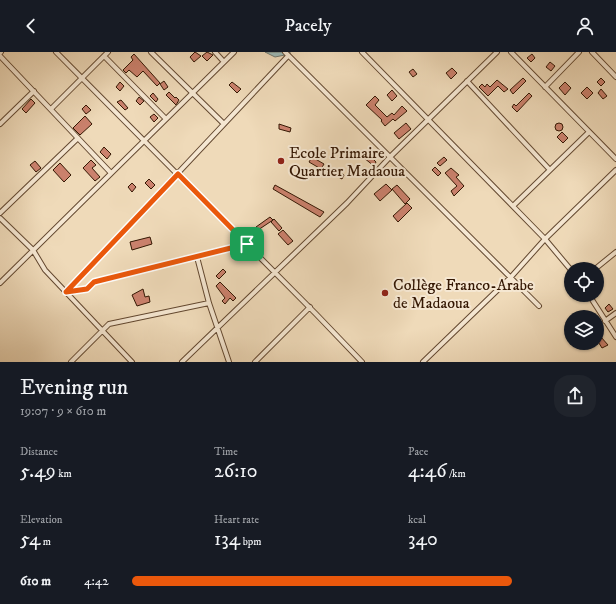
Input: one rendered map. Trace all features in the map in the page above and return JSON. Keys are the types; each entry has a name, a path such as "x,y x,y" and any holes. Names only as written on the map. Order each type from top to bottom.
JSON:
{"street":[{"path":"56,52 310,307 362,362"},
{"path":"51,109 108,52"},
{"path":"151,52 223,123"},
{"path":"215,52 224,62"},
{"path":"0,283 234,52"},
{"path":"362,52 545,239 564,262"},
{"path":"182,362 347,203 390,157 497,52"},
{"path":"511,52 616,159"},
{"path":"545,87 579,52"},
{"path":"592,52 616,77"},
{"path":"66,292 178,174 287,54 539,306"},
{"path":"0,56 111,173"},
{"path":"104,56 166,119"},
{"path":"467,82 550,170"},
{"path":"0,124 34,91"},
{"path":"513,206 589,132"},
{"path":"0,213 78,138"},
{"path":"423,362 616,170"},
{"path":"0,218 33,250 44,270 132,362"},
{"path":"66,292 87,289 94,282 198,258 247,244"},
{"path":"604,262 616,252"},
{"path":"198,258 209,304 229,362"},
{"path":"593,302 616,338"},
{"path":"71,362 102,329 109,324 209,304"},
{"path":"255,362 310,307"},
{"path":"605,321 616,313"}],"water":[{"path":"265,52 290,52 290,54 275,57"}],"building":[{"path":"195,52 201,56 194,62 190,57"},
{"path":"207,52 213,55 207,61 202,56"},
{"path":"134,54 160,83 157,86 143,71 137,77 129,70 126,73 123,70 133,60 131,57"},
{"path":"532,54 535,58 531,62 527,58"},
{"path":"550,62 555,66 551,71 546,67"},
{"path":"452,68 457,73 451,79 446,73"},
{"path":"413,69 417,74 413,77 409,72"},
{"path":"523,78 526,81 513,94 510,90"},
{"path":"601,78 605,82 601,86 597,82"},
{"path":"497,80 508,89 504,92 498,86 488,96 479,87 482,84 485,87 487,84 490,87"},
{"path":"164,81 168,87 164,90 160,84"},
{"path":"120,82 124,86 120,91 116,87"},
{"path":"232,82 241,89 237,93 229,85"},
{"path":"565,82 571,88 565,95 559,88"},
{"path":"587,87 593,93 587,99 581,93"},
{"path":"601,89 607,96 603,99 598,93"},
{"path":"392,90 397,96 392,101 387,95"},
{"path":"169,92 179,100 176,105 166,95"},
{"path":"153,93 158,99 156,102 150,96"},
{"path":"529,93 532,96 517,112 512,107 514,104 516,106"},
{"path":"375,96 379,100 375,105 387,117 392,113 394,115 402,106 407,111 395,121 393,119 385,126 381,121 382,120 366,105"},
{"path":"139,97 144,101 140,105 136,101"},
{"path":"31,99 35,103 26,113 22,109"},
{"path":"121,100 128,108 125,110 117,102"},
{"path":"86,105 91,110 86,114 82,109"},
{"path":"154,114 158,118 154,122 150,117"},
{"path":"85,116 92,124 80,135 73,128"},
{"path":"406,123 411,129 399,139 394,133"},
{"path":"557,123 561,123 563,127 561,131 557,131 555,129 555,125"},
{"path":"279,124 291,128 290,132 279,129"},
{"path":"562,132 568,138 563,143 557,137"},
{"path":"104,147 111,154 107,159 100,152"},
{"path":"368,154 376,162 374,166 364,158"},
{"path":"312,157 324,164 321,169 309,162"},
{"path":"444,157 447,160 440,166 437,163"},
{"path":"91,160 96,165 92,168 100,177 95,181 83,168"},
{"path":"35,161 41,168 36,172 30,165"},
{"path":"60,163 71,175 64,182 53,170"},
{"path":"435,167 441,173 438,176 432,170"},
{"path":"451,168 459,175 456,177 464,186 454,196 451,191 457,186 445,173"},
{"path":"333,169 344,175 342,179 331,173"},
{"path":"149,179 155,185 151,189 145,183"},
{"path":"132,183 136,187 132,192 128,187"},
{"path":"386,184 392,190 380,201 374,194"},
{"path":"275,185 324,212 320,217 273,189"},
{"path":"397,185 410,199 405,204 392,189"},
{"path":"407,203 412,208 398,222 393,216"},
{"path":"270,217 273,220 258,230 256,227"},
{"path":"274,219 282,228 279,231 271,222"},
{"path":"283,230 293,241 288,245 278,234"},
{"path":"150,237 152,244 132,250 130,242"},
{"path":"223,269 226,272 219,279 216,276"},
{"path":"220,282 236,298 233,301 230,298 225,304 222,301 225,298 216,286"},
{"path":"143,289 145,297 149,296 150,302 137,306 132,295"},
{"path":"609,304 613,309 608,312 605,308"},
{"path":"604,340 608,345 604,347"}],"place":[{"name":"Ecole Primaire Quartier Madaoua","path":"281,161"},
{"name":"Collège Franco-Arabe de Madaoua","path":"385,293"}],"route":[{"path":"178,174 247,244 188,260 94,282 87,289 66,292 178,174"}]}
